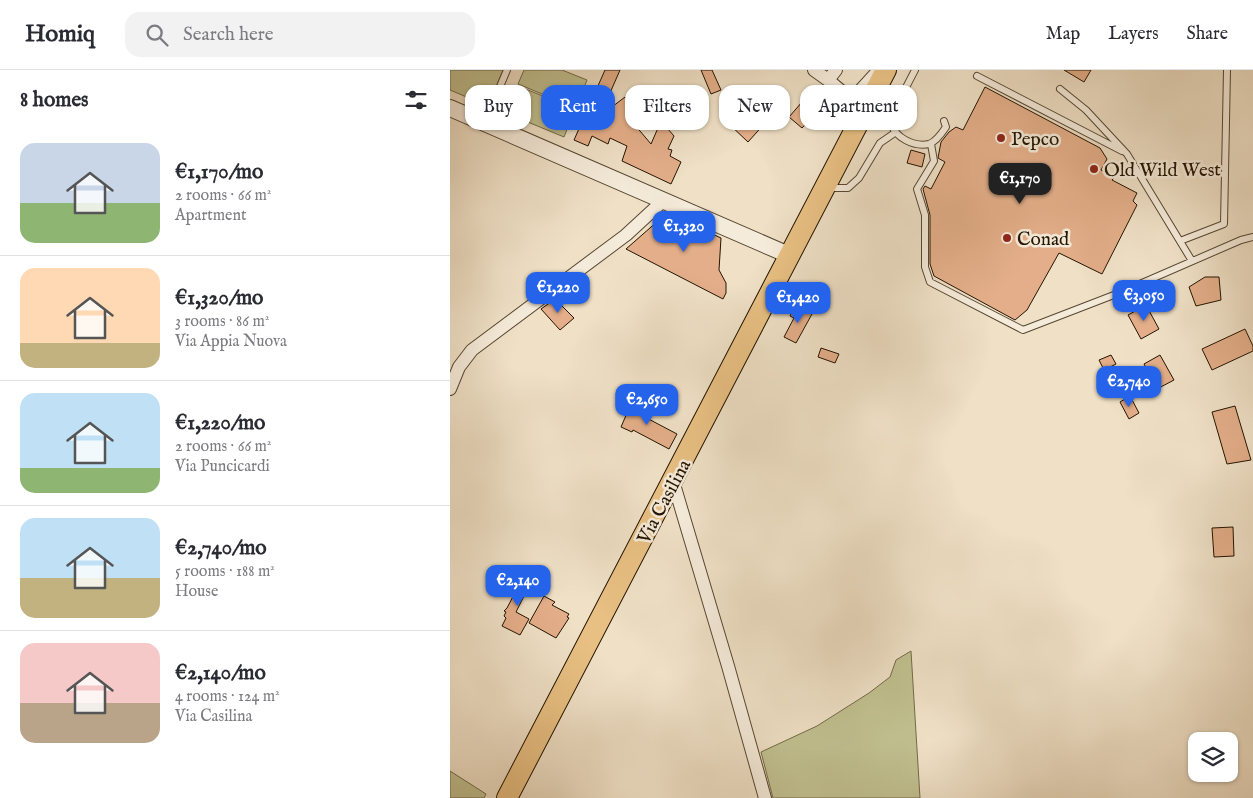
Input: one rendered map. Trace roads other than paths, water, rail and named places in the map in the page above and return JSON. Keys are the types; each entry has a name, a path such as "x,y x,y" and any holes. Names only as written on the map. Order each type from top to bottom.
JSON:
{"main road":[{"name":"Via Casilina","path":"878,85 886,70"},
{"name":"Via Casilina","path":"507,798 791,256 855,130"}],"street":[{"path":"814,70 832,75"},
{"path":"865,85 879,70"},
{"path":"450,108 465,114"},
{"path":"501,130 791,256"},
{"path":"450,389 459,367 472,350 626,236 664,200"},
{"path":"673,482 765,798"}],"lane":[{"path":"501,85 507,70"},
{"path":"907,85 915,70"},
{"path":"1180,241 1224,224 1227,70"},
{"path":"977,76 1128,154"},
{"path":"1060,89 1086,110 1128,154 1192,261"},
{"path":"825,188 848,188 860,178 880,143 896,132 905,141 917,144 931,144 941,135 946,127 944,122"},
{"path":"931,144 934,161 917,189 925,216 925,267 930,282 1023,330 1119,293 1241,240 1253,238"}],"place":[{"name":"Pepco","path":"1001,138"},
{"name":"Old Wild West","path":"1094,169"},
{"name":"Conad","path":"1007,238"}]}
